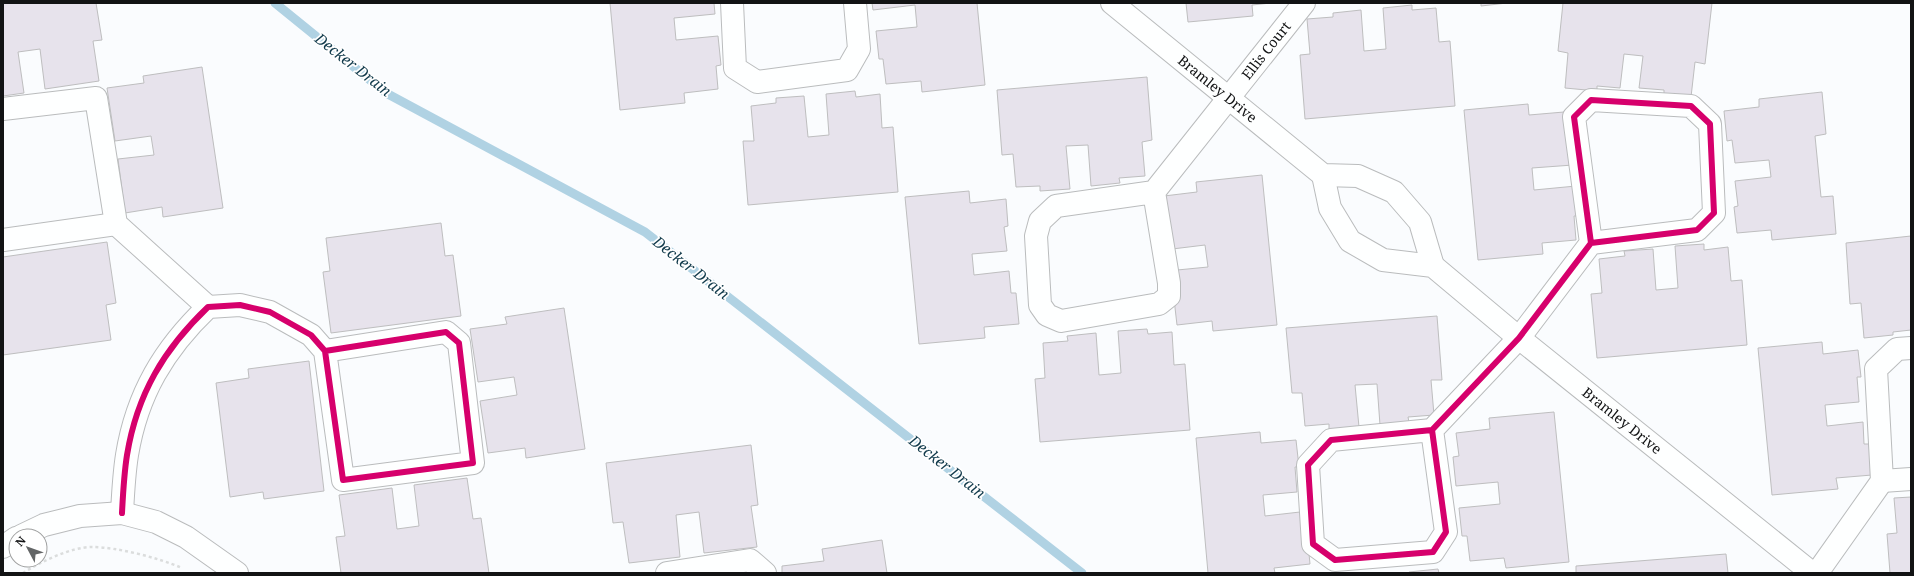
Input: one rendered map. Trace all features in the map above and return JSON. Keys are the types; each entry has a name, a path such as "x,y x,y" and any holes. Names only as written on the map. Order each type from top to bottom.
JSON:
{"street":[{"path":"732,3 735,68 757,82 847,70 859,49 855,3"},
{"name":"Bramley Drive","path":"1112,3 1323,175"},
{"name":"Ellis Court","path":"1154,192 1304,3"},
{"path":"3,110 96,98 116,224 208,307"},
{"path":"1432,430 1446,532 1433,552 1335,560 1313,544 1308,465 1331,440 1432,430 1519,338 1591,243 1574,117 1591,100 1691,106 1710,124 1714,213 1697,230 1591,243"},
{"path":"1323,175 1358,176 1394,192 1420,222 1433,266 1383,260 1350,241 1330,208 1323,175"},
{"path":"1154,192 1169,283 1169,296 1159,304 1061,321 1048,316 1040,305 1036,236 1040,221 1056,206 1154,192"},
{"path":"3,240 116,224"},
{"name":"Bramley Drive","path":"1433,266 1519,338 1812,573"},
{"path":"122,513 127,454 135,421 145,392 155,371 185,328 208,307 240,305 270,312 311,335 325,351 343,480 473,462 459,343 446,332 325,351"},
{"path":"1817,573 1882,481 1876,369 1897,349 1911,348"},
{"path":"1882,481 1911,479"},
{"path":"38,528 80,516 122,513 156,522 186,536 237,573"},
{"path":"667,573 750,560 765,573"}],"path":[{"path":"23,573 71,551 91,547 151,557 167,561 184,569"}],"building":[{"path":"3,3 96,3 102,40 93,41 99,81 45,89 40,49 18,52 24,93 3,96"},
{"path":"610,3 714,3 715,14 674,18 676,40 718,36 721,65 716,66 718,89 684,93 685,103 620,110"},
{"path":"872,3 977,3 985,85 922,92 921,81 886,84 883,59 879,59 876,31 917,27 915,5 873,10"},
{"path":"1186,3 1271,3 1252,5 1253,16 1188,22"},
{"path":"1481,3 1507,3 1481,6"},
{"path":"1563,3 1712,3 1705,64 1695,62 1691,97 1664,95 1664,90 1639,88 1643,56 1624,54 1620,88 1597,86 1597,91 1565,88 1568,53 1558,51"},
{"path":"1412,5 1412,10 1436,8 1439,42 1450,41 1455,106 1305,119 1300,55 1310,54 1307,19 1333,17 1333,13 1361,10 1364,51 1386,49 1383,8"},
{"path":"202,67 223,208 163,217 162,207 125,213 118,159 154,155 151,136 115,141 107,88 144,83 143,76"},
{"path":"1147,77 1152,140 1142,142 1145,176 1119,178 1120,183 1091,186 1088,145 1066,146 1070,189 1040,191 1040,186 1016,187 1013,154 1002,155 997,90"},
{"path":"855,91 856,97 880,94 882,128 893,127 898,192 748,205 743,141 754,141 751,106 776,103 776,98 804,96 808,137 829,135 826,94"},
{"path":"1822,92 1826,134 1815,136 1821,197 1833,196 1836,234 1772,240 1771,230 1737,233 1734,207 1738,206 1735,181 1771,177 1769,160 1735,163 1732,140 1727,141 1724,111 1759,107 1759,99"},
{"path":"1528,104 1529,115 1564,112 1566,137 1573,165 1532,168 1534,190 1576,186 1579,216 1574,216 1576,240 1542,243 1543,254 1478,260 1464,110"},
{"path":"1262,175 1277,325 1213,331 1212,321 1177,325 1174,299 1167,271 1208,267 1205,245 1164,250 1164,196 1197,192 1196,182"},
{"path":"969,191 970,203 1006,199 1008,226 1004,227 1007,251 972,254 974,275 1009,271 1011,293 1016,293 1019,324 984,327 985,338 919,344 905,197"},
{"path":"441,223 445,256 453,255 461,316 331,333 323,272 330,271 326,238"},
{"path":"1911,236 1911,330 1893,332 1893,335 1864,338 1861,303 1850,304 1846,243"},
{"path":"107,242 116,303 106,305 111,340 3,355 3,257"},
{"path":"1704,244 1704,250 1728,247 1731,281 1742,280 1747,345 1597,358 1591,294 1602,293 1599,259 1625,256 1624,251 1653,249 1656,290 1678,288 1675,246"},
{"path":"564,308 585,449 526,458 525,448 488,453 480,401 517,395 514,377 478,382 470,329 507,324 505,317"},
{"path":"1437,316 1442,380 1431,380 1434,415 1408,417 1409,422 1380,425 1377,384 1355,385 1359,427 1329,430 1329,424 1305,426 1302,393 1292,393 1286,328"},
{"path":"1147,329 1148,334 1172,332 1174,365 1185,364 1190,430 1040,442 1035,379 1045,378 1043,343 1068,341 1067,336 1096,333 1099,375 1121,373 1118,331"},
{"path":"1822,342 1823,354 1858,350 1861,377 1857,377 1859,402 1825,405 1827,426 1863,422 1864,444 1869,444 1872,475 1836,478 1838,489 1772,495 1758,348"},
{"path":"309,361 324,491 264,499 263,492 230,497 216,383 249,378 248,369"},
{"path":"1554,412 1569,562 1506,568 1504,558 1470,561 1467,536 1462,536 1459,508 1500,504 1498,482 1456,486 1453,457 1459,456 1456,433 1490,429 1489,418"},
{"path":"1260,432 1261,443 1296,440 1299,467 1295,467 1297,492 1263,495 1265,516 1300,512 1307,533 1310,564 1274,568 1275,573 1208,573 1196,438"},
{"path":"751,445 758,505 751,506 757,547 704,553 699,512 676,515 680,557 629,563 623,522 613,523 606,463"},
{"path":"467,478 473,519 481,518 489,573 341,573 336,537 345,536 339,495 392,488 397,529 419,526 414,485"},
{"path":"1911,497 1911,573 1890,573 1887,534 1897,533 1894,498"},
{"path":"882,540 887,573 782,573 782,566 824,561 822,549"},
{"path":"1726,554 1728,573 1576,573 1576,566"},
{"path":"1438,569 1439,573 1409,573 1409,572"}],"waterway":[{"name":"Decker Drain","path":"275,3 386,93 645,232 1082,573"}],"cycle path":[{"path":"1432,430 1446,532 1433,552 1335,560 1313,544 1308,465 1331,440 1432,430 1519,338 1591,243 1697,230 1714,213 1710,124 1691,106 1591,100 1574,117 1591,243"},
{"path":"122,513 127,455 132,433 145,392 166,356 178,339 208,307 240,305 270,312 311,335 325,351 343,480 473,463 459,343 446,332 325,351"}]}
